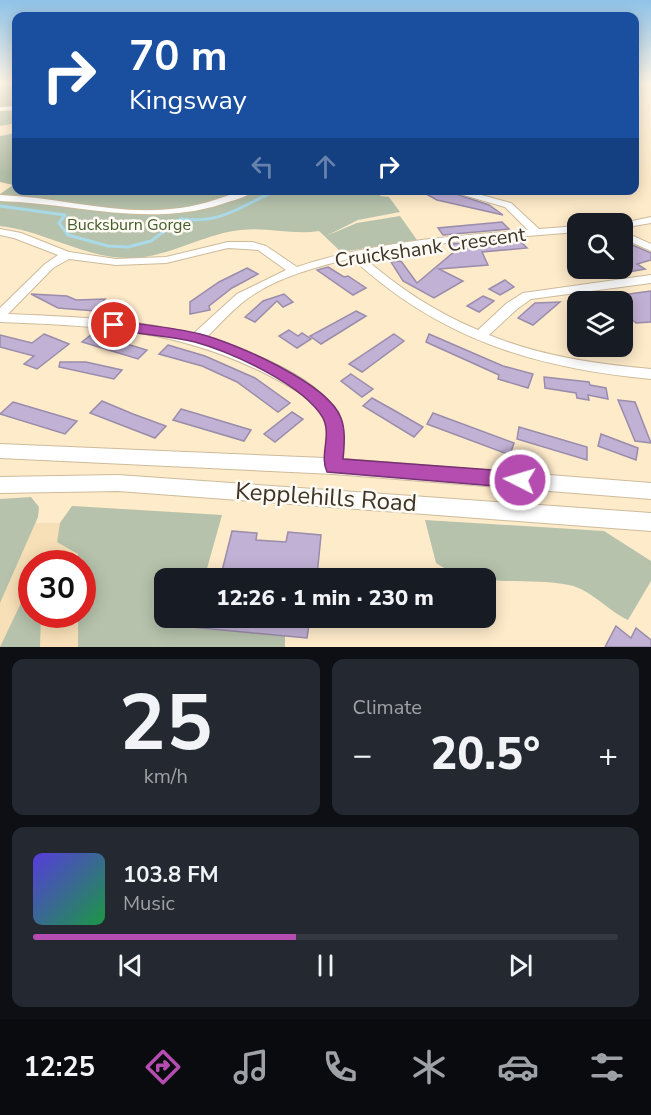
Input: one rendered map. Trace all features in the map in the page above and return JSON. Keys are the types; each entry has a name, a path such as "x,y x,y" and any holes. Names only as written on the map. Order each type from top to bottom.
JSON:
{"street":[{"path":"1,198 42,200 124,212 160,213 199,208 237,195"},
{"path":"469,195 508,205 537,232"},
{"path":"633,223 651,220"},
{"name":"Cruickshank Crescent","path":"198,338 247,293 294,270 354,254 414,245 567,230"},
{"path":"0,232 17,235 67,255 116,262 166,261 216,247 241,244 262,248 294,270"},
{"path":"633,239 651,248"},
{"path":"354,254 385,284 436,315 480,336 556,360 649,378"},
{"path":"0,316 49,267 67,255"},
{"path":"480,336 512,306 527,296 651,279"},
{"path":"0,316 114,325 198,338 254,360 319,401 327,409 334,427 333,466"},
{"name":"Kepplehills Road","path":"0,451 333,466 651,491"},
{"name":"Kepplehills Road","path":"0,485 118,483 651,522"}],"shaded area":[{"path":"72,506 222,515 207,568 154,568 154,628 202,628 285,636 285,647 0,647 0,549 18,523 60,523"}],"green space":[{"path":"0,113 12,113 12,124 0,126"},
{"name":"Bucksburn Gorge","path":"12,134 12,185 0,182 0,136"},
{"name":"Bucksburn Gorge","path":"12,186 12,195 380,195 389,197 400,212 358,220 326,236 357,223 400,216 417,240 341,252 319,231 251,229 227,232 144,257 112,257 33,233 0,226 0,194"},
{"path":"31,497 39,507 38,517 23,550 18,550 18,562 0,603 0,499"},
{"path":"72,506 222,515 207,568 154,568 154,628 202,628 285,636 285,647 78,647 78,628 96,628 96,550 71,550 57,542 60,523"},
{"path":"425,520 604,531 651,561 651,581 628,620 585,591 569,585 496,580 496,568 445,568 436,563"},
{"path":"18,609 18,628 41,628 40,647 0,647"}],"building":[{"path":"428,195 459,195 489,205 503,215 437,200"},
{"path":"502,222 509,229 443,235 438,228"},
{"path":"518,239 527,248 482,252 488,265 439,269 463,281 434,298 403,281 391,262 401,261 417,283 455,251 451,244"},
{"path":"633,245 651,253 651,260 637,264 645,269 633,271"},
{"path":"328,267 366,288 353,295 317,270"},
{"path":"247,268 258,274 232,288 209,306 210,310 190,314 190,302 219,282"},
{"path":"505,280 514,287 500,295 489,289"},
{"path":"651,291 651,322 636,323 633,320 633,293"},
{"path":"31,294 67,296 76,300 105,299 95,311 58,308"},
{"path":"284,294 293,302 283,307 277,301 255,322 245,317 263,301"},
{"path":"483,296 494,301 479,312 467,306"},
{"path":"560,302 533,325 518,318 535,303"},
{"path":"356,311 366,316 321,344 310,336"},
{"path":"289,330 298,336 302,333 311,339 297,348 279,336"},
{"path":"44,334 69,344 37,369 24,364 34,356 0,347 0,335 32,343"},
{"path":"92,334 147,350 138,359 82,342"},
{"path":"394,334 404,341 362,372 349,364"},
{"path":"429,334 503,366 533,374 528,388 498,379 499,375 426,342"},
{"path":"168,345 205,356 255,378 290,403 278,412 237,382 202,366 159,354"},
{"path":"60,362 86,362 122,370 114,379 59,367"},
{"path":"351,374 373,389 362,397 341,381"},
{"path":"544,377 589,382 590,385 606,388 608,399 588,395 589,400 577,398 576,393 545,388"},
{"path":"372,398 423,427 414,437 363,406"},
{"path":"618,400 635,402 651,443 635,441"},
{"path":"102,401 166,426 155,438 90,413"},
{"path":"13,402 77,421 65,434 0,414"},
{"path":"181,409 251,430 244,441 173,420"},
{"path":"292,412 303,419 275,442 264,434"},
{"path":"433,413 514,443 510,455 427,424"},
{"path":"519,427 587,447 587,460 517,439"},
{"path":"601,434 638,448 636,460 598,446"},
{"path":"232,531 257,533 256,540 286,542 288,532 321,535 318,568 223,568"},
{"path":"616,626 631,638 636,628 651,640 651,647 605,647"},
{"path":"202,628 308,628 307,638"}],"waterway":[{"path":"0,206 65,215 59,223 68,235 108,246 128,247 151,241 181,219 196,220 221,216 268,195"}],"route":[{"path":"114,325 147,328 198,338 233,350 301,387 327,409 332,418 336,437 333,466 520,480"}]}
